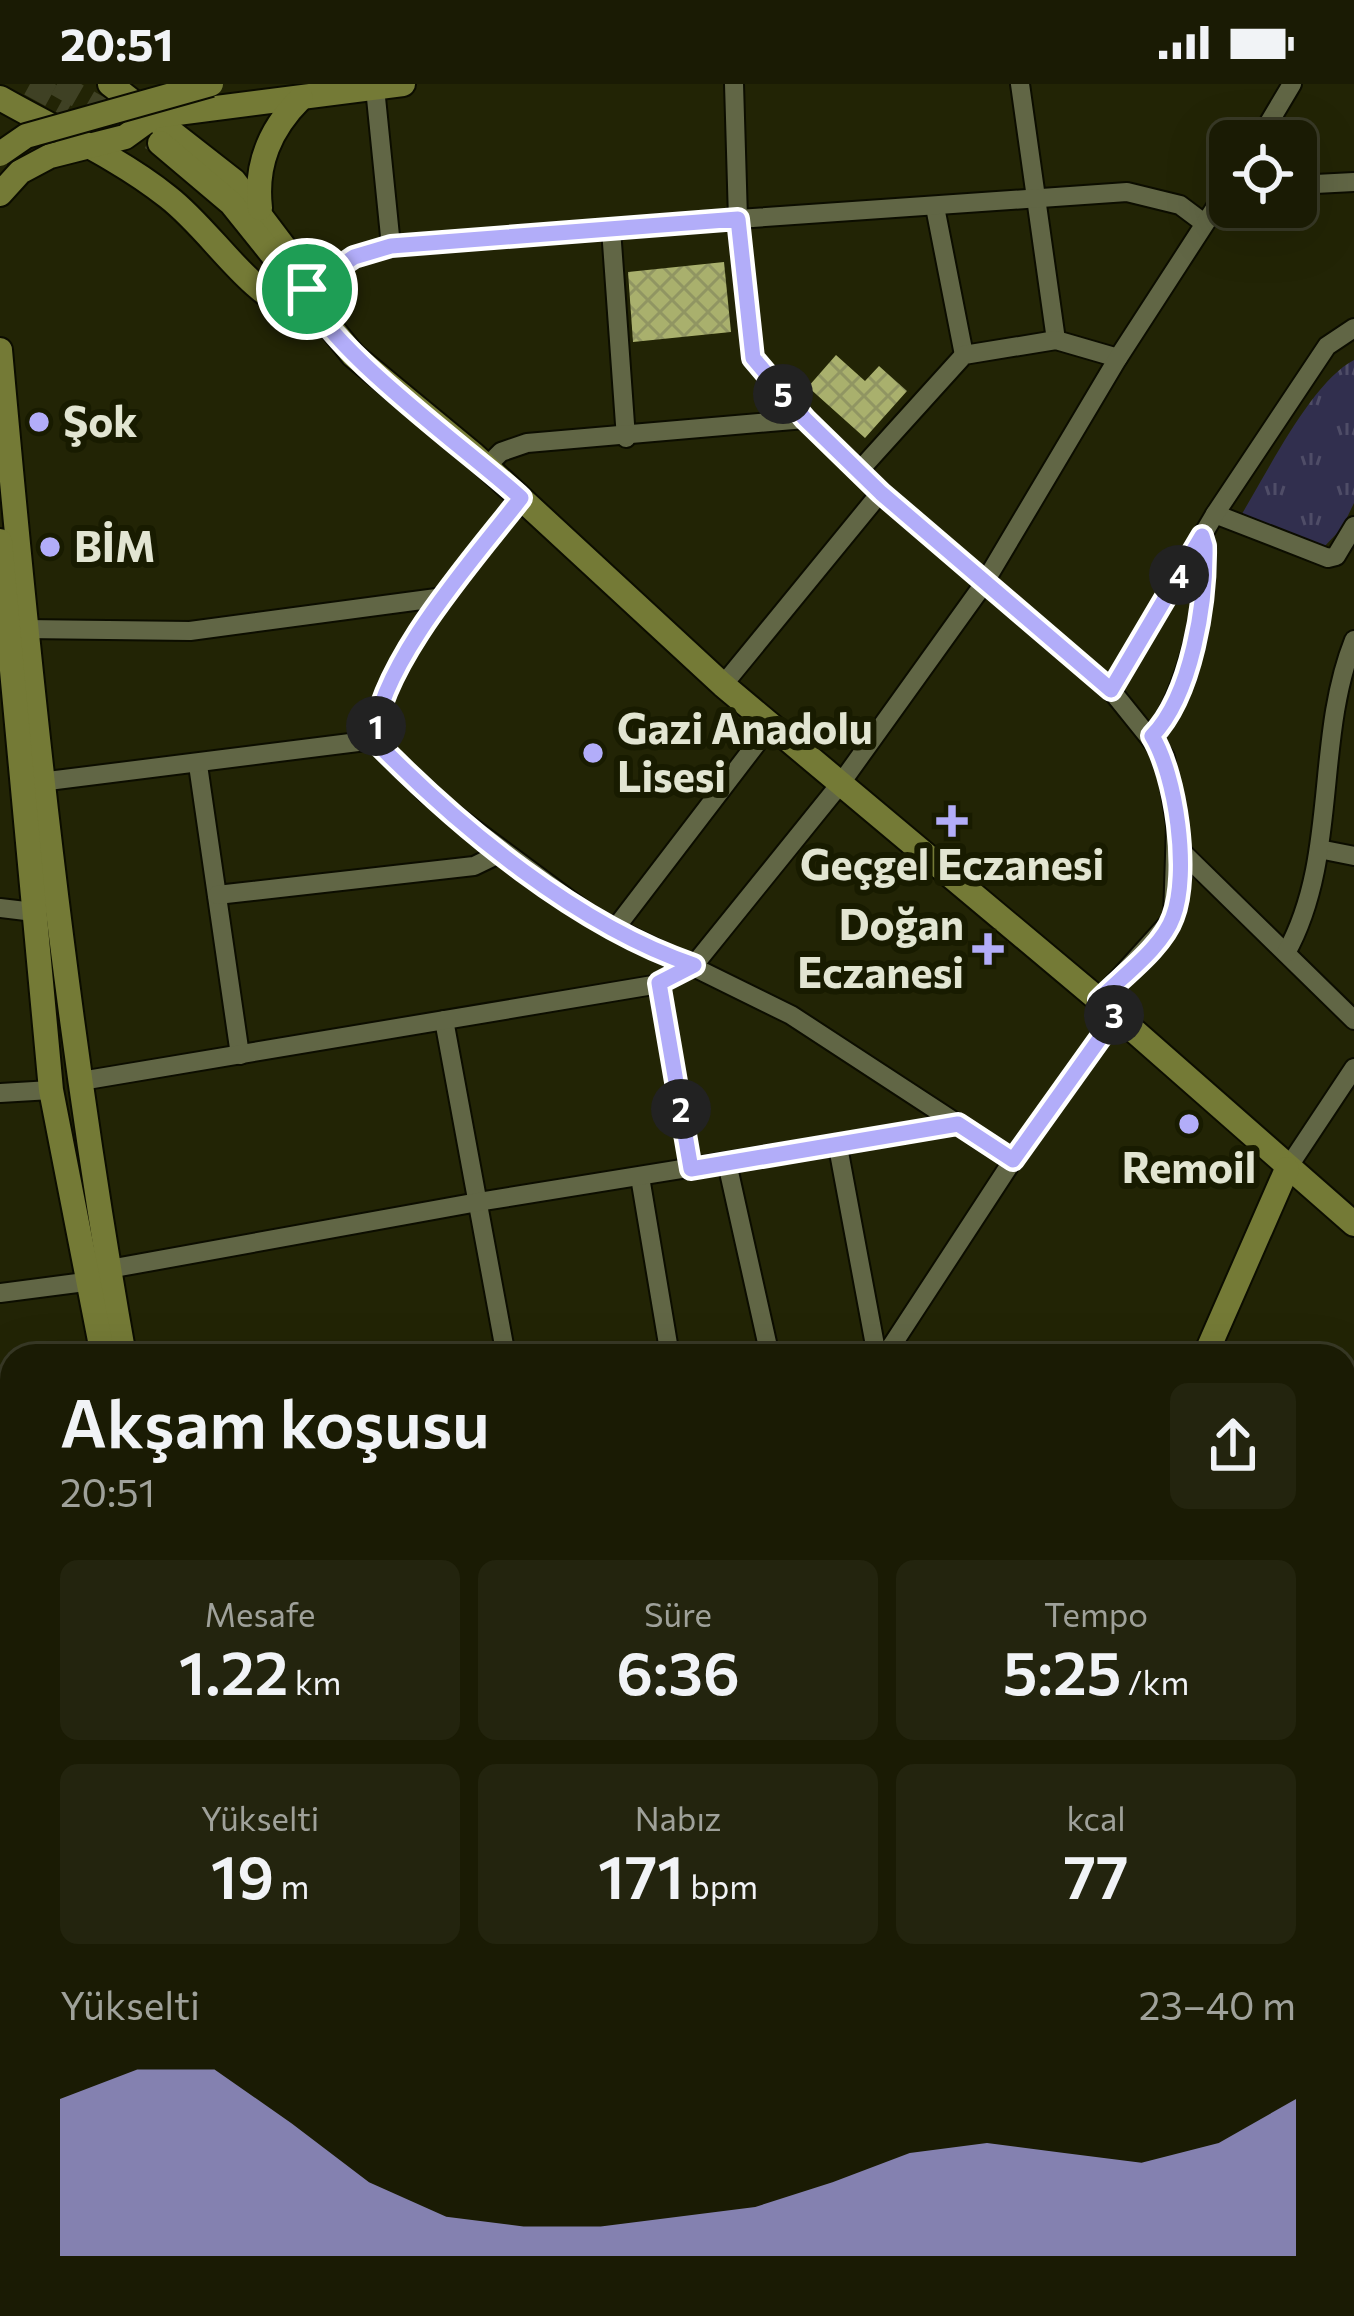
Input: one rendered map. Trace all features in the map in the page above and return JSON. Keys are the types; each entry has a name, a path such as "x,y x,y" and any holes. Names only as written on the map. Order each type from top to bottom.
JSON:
{"main road":[{"path":"0,154 16,115 20,84"},
{"path":"16,115 212,84"},
{"path":"114,87 204,99 403,84"},
{"path":"114,87 260,208 305,301"},
{"path":"0,194 20,172 85,145 125,137 154,116 297,91"},
{"path":"260,208 264,152 297,91"},
{"path":"16,115 85,145 174,201 271,299 305,301"},
{"path":"133,141 215,207 305,301"},
{"path":"160,143 231,203 342,345 487,466 770,726 1107,1008 1354,1224"},
{"path":"0,350 25,629 21,784 80,1081 122,1344"},
{"path":"1,557 51,1090 100,1344"},
{"path":"1209,1344 1287,1169"}],"street":[{"path":"734,84 738,219 753,358 805,419 881,493 1111,690 1152,736 1172,783 1177,847 1173,918 1107,1008 1013,1160 889,1344"},
{"path":"1020,84 1056,340"},
{"path":"1271,120 1292,84"},
{"path":"375,88 391,246"},
{"path":"0,144 16,115"},
{"path":"1317,183 1354,182"},
{"path":"305,301 354,257 391,246 1033,198 1154,195 1180,205 1204,223"},
{"path":"935,207 964,355"},
{"path":"80,1081 659,983 694,965 842,783 983,585 1209,216"},
{"path":"611,229 626,437"},
{"path":"1111,690 1215,514 1327,346 1354,328"},
{"path":"859,471 964,355 1056,340 1118,358"},
{"path":"487,466 512,446 805,419"},
{"path":"723,685 881,493"},
{"path":"374,740 385,695 444,597 521,498"},
{"path":"1215,514 1328,558 1352,536"},
{"path":"1152,736 1176,705 1187,675 1205,561 1202,536"},
{"path":"25,629 190,631 444,597"},
{"path":"1286,953 1306,906 1318,849 1334,710 1354,640"},
{"path":"614,930 770,726"},
{"path":"21,784 374,740"},
{"path":"374,740 428,794 614,930 791,1015 1013,1160"},
{"path":"198,765 240,1055"},
{"path":"1177,847 1354,1021"},
{"path":"1318,849 1354,856"},
{"path":"217,895 475,866 503,852"},
{"path":"0,908 34,912"},
{"path":"659,983 691,1169"},
{"path":"444,1020 504,1344"},
{"path":"1287,1169 1354,1068"},
{"path":"0,1093 51,1090"},
{"path":"0,1292 85,1282 109,1269 478,1202 958,1124"},
{"path":"838,1147 879,1344"},
{"path":"728,1163 767,1344"},
{"path":"640,1177 668,1344"}],"green space":[{"path":"1354,360 1354,503 1342,528 1322,549 1240,517 1306,408"}],"building":[{"path":"724,262 731,332 633,342 628,272"},
{"path":"836,355 865,381 879,366 907,391 865,438 808,387"}],"tunnel":[{"path":"30,84 70,106"},
{"path":"57,84 160,143"}],"place":[{"name":"Şok","path":"39,422"},
{"name":"BİM","path":"50,547"},
{"name":"Gazi Anadolu Lisesi","path":"593,753"},
{"name":"Geçgel Eczanesi","path":"952,821"},
{"name":"Doğan Eczanesi","path":"988,949"},
{"name":"Remoil","path":"1189,1124"}],"route":[{"path":"738,219 753,358 805,419 881,493 1111,690 1202,536 1205,561 1187,675 1176,705 1152,736 1165,757 1172,783 1177,847 1173,918 1099,1000 1116,1016 1013,1160 958,1124 691,1169 659,983 694,965 664,955 594,918 428,794 374,740 385,695 434,610 521,498 342,345 309,302 307,289 354,257 391,246 738,219"}]}
